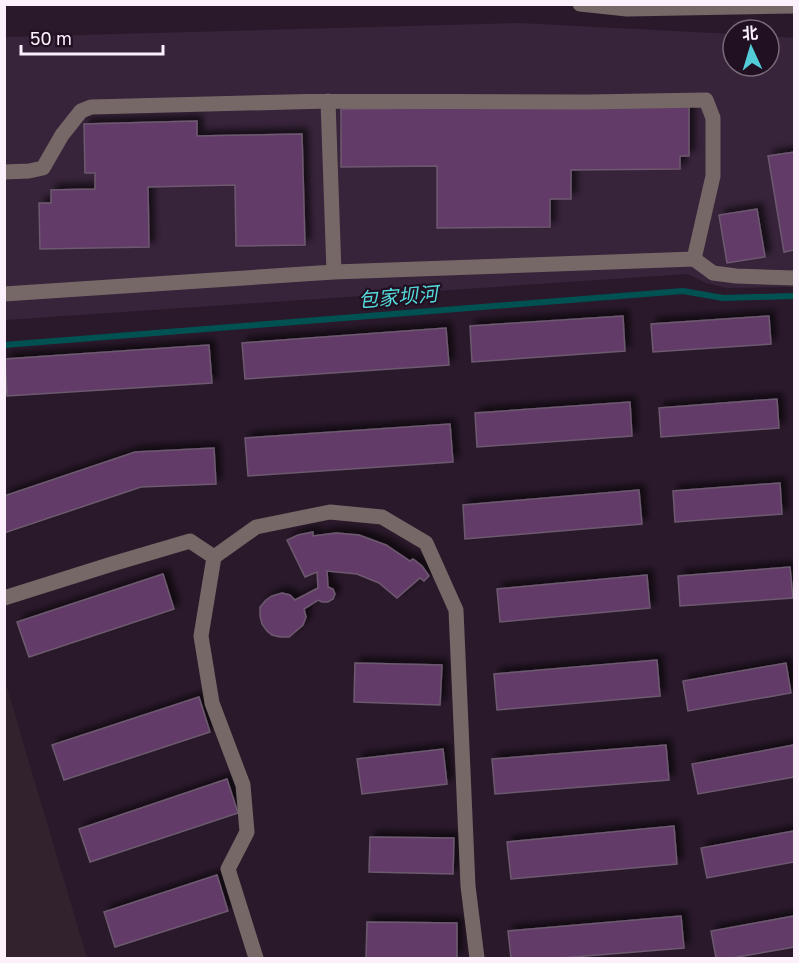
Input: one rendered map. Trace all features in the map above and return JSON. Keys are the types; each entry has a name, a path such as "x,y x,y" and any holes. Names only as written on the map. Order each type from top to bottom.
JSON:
{"street":[{"path":"580,4 627,9 795,6"},
{"path":"4,172 43,168 62,135 81,111 91,107 328,101 706,100 713,118 712,176 694,259"},
{"path":"328,101 334,272"},
{"path":"4,294 334,272 694,259 713,273 795,278"},
{"path":"256,958 228,869 247,832 243,785 212,703 201,636 214,557 256,527 330,512 382,517 426,543 456,610 468,886 477,958"},
{"path":"4,598 190,541 214,557"}],"shaded area":[{"path":"519,23 721,33 721,78 781,78 781,37 794,38 794,287 727,288 706,283 688,274 5,320 5,37"},
{"path":"5,681 87,958 5,958"}],"building":[{"path":"689,106 689,156 680,156 680,169 571,170 571,199 550,199 550,227 437,228 437,166 341,167 341,109"},
{"path":"197,121 197,136 302,134 305,245 236,246 235,185 148,187 149,247 40,249 39,203 51,203 51,190 95,189 95,173 85,173 84,124"},
{"path":"794,152 794,250 784,252 768,156"},
{"path":"757,209 765,257 727,263 719,215"},
{"path":"623,316 625,351 472,362 470,326"},
{"path":"769,316 771,344 653,352 651,324"},
{"path":"446,328 449,365 245,379 242,343"},
{"path":"209,345 212,383 7,396 5,359"},
{"path":"777,399 779,428 661,437 659,408"},
{"path":"630,402 632,436 477,447 475,413"},
{"path":"450,424 453,462 248,476 245,438"},
{"path":"214,448 216,484 141,487 4,533 4,496 135,452"},
{"path":"780,483 782,514 675,522 673,491"},
{"path":"639,490 642,524 465,539 463,505"},
{"path":"313,532 313,536 336,533 359,535 386,545 410,561 413,559 429,576 424,581 420,578 397,598 379,583 357,574 327,571 328,587 333,589 335,594 333,599 328,602 318,600 304,609 306,617 303,625 289,637 272,635 262,624 260,616 260,607 266,600 282,593 290,595 295,600 318,588 317,572 305,577 287,540"},
{"path":"790,567 793,598 680,606 678,576"},
{"path":"163,574 174,609 29,657 17,622"},
{"path":"647,575 650,608 500,622 497,589"},
{"path":"657,660 660,696 497,710 494,674"},
{"path":"355,663 442,665 440,705 354,702"},
{"path":"786,663 791,693 688,711 683,681"},
{"path":"199,697 210,732 64,780 52,745"},
{"path":"666,745 669,780 495,794 492,759"},
{"path":"794,745 794,777 698,794 692,764"},
{"path":"443,749 447,784 362,794 357,759"},
{"path":"227,779 238,813 90,862 79,829"},
{"path":"674,826 677,864 511,879 507,842"},
{"path":"794,831 794,862 707,878 701,848"},
{"path":"370,837 454,838 453,874 369,872"},
{"path":"217,875 228,911 115,947 104,912"},
{"path":"681,916 684,948 561,958 511,958 508,931"},
{"path":"794,916 794,947 732,958 716,958 711,931"},
{"path":"367,922 457,923 457,958 366,958"}],"waterway":[{"name":"包家坝河","path":"4,345 683,291 723,298 794,296"}]}
